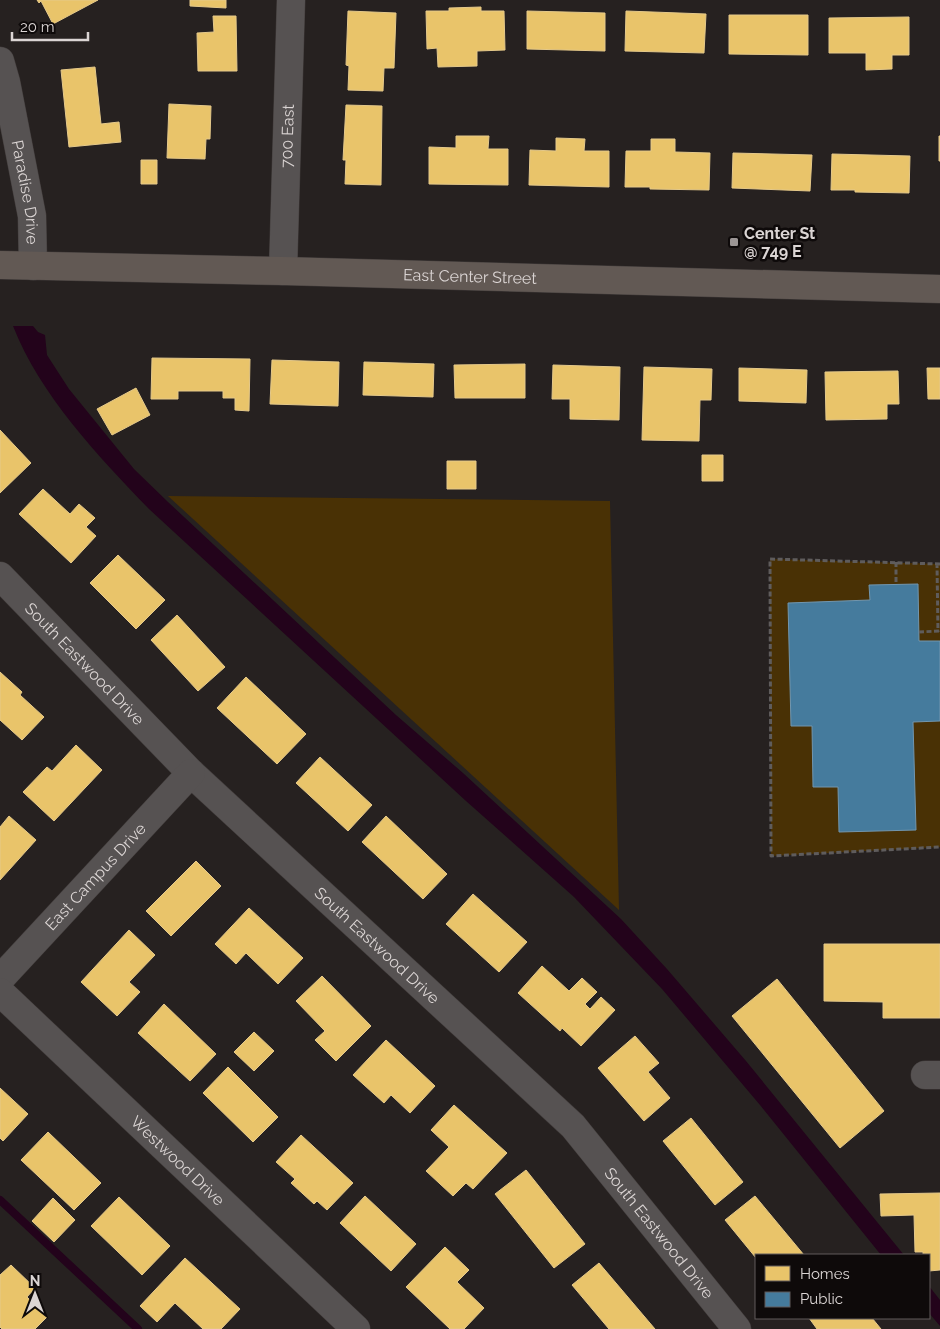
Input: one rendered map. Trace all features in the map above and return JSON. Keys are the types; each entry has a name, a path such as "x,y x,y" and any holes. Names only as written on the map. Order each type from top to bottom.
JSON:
{"main road":[{"name":"East Center Street","path":"0,265 940,289"}],"street":[{"name":"700 East","path":"283,271 291,0"},
{"name":"Paradise Drive","path":"0,61 6,82 32,216 33,266"},
{"name":"South Eastwood Drive","path":"0,576 191,773 573,1126 738,1329"},
{"name":"East Campus Drive","path":"0,979 191,773"},
{"name":"Westwood Drive","path":"0,992 356,1329"}],"path":[{"path":"919,632 939,632 939,564 770,559 771,856 940,847"},
{"path":"896,562 896,584"}],"shaded area":[{"path":"13,326 33,326 38,332 45,335 47,355 69,389 134,469 396,715 463,773 621,919 746,1061 903,1254 880,1254 760,1105 662,989 574,897 466,801 149,509 72,424 38,376"},
{"path":"168,496 610,501 619,910"},
{"path":"770,559 940,564 940,847 771,856"},
{"path":"930,1287 940,1300 940,1326 930,1314"}],"building: Homes":[{"path":"37,0 98,0 53,24 41,1 39,3"},
{"path":"190,0 226,0 226,8 190,6"},
{"path":"481,7 481,11 504,11 505,50 477,51 477,66 438,67 437,48 427,49 426,11 449,11 449,8"},
{"path":"348,11 396,13 394,68 384,68 383,91 348,90 349,66 346,65"},
{"path":"527,11 605,13 605,51 527,49"},
{"path":"626,11 706,14 704,53 625,51"},
{"path":"729,15 808,15 808,55 729,54"},
{"path":"213,16 236,16 237,71 198,71 197,33 214,32"},
{"path":"909,17 909,55 892,55 892,69 866,70 866,53 829,53 829,18"},
{"path":"95,67 101,124 119,122 121,142 69,147 61,70"},
{"path":"169,104 211,106 210,139 206,139 205,159 167,158"},
{"path":"346,105 382,106 381,185 345,184 346,160 343,160"},
{"path":"456,136 489,136 488,149 508,149 508,185 429,184 429,147 456,148"},
{"path":"940,136 940,161 939,161"},
{"path":"556,138 585,139 584,151 609,151 609,187 529,185 530,150 556,151"},
{"path":"651,139 675,139 675,152 710,153 709,190 625,187 626,151 651,151"},
{"path":"733,153 812,155 810,191 732,188"},
{"path":"832,154 910,156 909,193 831,190"},
{"path":"141,160 157,160 157,184 141,184"},
{"path":"152,358 250,359 249,411 235,410 235,398 223,398 223,391 178,391 178,399 151,399"},
{"path":"272,360 339,362 338,406 270,404"},
{"path":"364,362 434,364 433,397 363,395"},
{"path":"525,364 525,398 455,398 454,365"},
{"path":"553,365 620,367 619,420 570,419 570,399 552,399"},
{"path":"644,367 712,369 711,400 700,400 699,441 642,440"},
{"path":"739,368 807,370 806,403 739,401"},
{"path":"927,368 940,368 940,399 928,399"},
{"path":"898,371 899,404 887,404 887,419 826,420 825,372"},
{"path":"136,388 150,415 112,435 97,409"},
{"path":"0,430 31,463 0,493"},
{"path":"702,455 723,455 723,481 702,481"},
{"path":"447,461 476,461 476,489 447,489"},
{"path":"43,489 70,514 79,504 95,518 86,527 96,536 71,563 19,514"},
{"path":"118,555 165,600 136,629 90,583"},
{"path":"177,615 225,667 198,691 151,640"},
{"path":"0,672 22,692 20,695 44,717 22,740 0,720"},
{"path":"246,677 306,734 277,764 217,708"},
{"path":"76,745 102,770 54,821 23,792 47,767 52,771"},
{"path":"320,757 372,805 348,831 296,783"},
{"path":"9,816 36,840 0,880 0,827"},
{"path":"386,816 447,874 423,899 362,842"},
{"path":"196,861 221,886 171,936 146,911"},
{"path":"473,894 527,942 499,972 446,924"},
{"path":"249,908 303,958 278,984 246,953 236,964 215,944"},
{"path":"129,930 155,955 129,982 140,992 117,1016 81,982"},
{"path":"824,944 940,944 940,1018 883,1018 883,1002 824,1001"},
{"path":"542,966 569,991 582,978 597,992 585,1004 590,1009 601,997 615,1010 581,1046 562,1028 560,1031 518,993"},
{"path":"322,976 371,1026 336,1061 315,1040 325,1031 296,1001"},
{"path":"777,979 884,1111 840,1148 732,1016"},
{"path":"164,1004 216,1054 190,1081 138,1033"},
{"path":"254,1032 274,1051 254,1071 234,1052"},
{"path":"635,1036 659,1063 648,1072 670,1098 644,1121 598,1068"},
{"path":"386,1040 435,1086 410,1113 391,1095 384,1103 353,1075"},
{"path":"228,1067 278,1117 253,1142 203,1093"},
{"path":"0,1088 28,1114 3,1141 0,1138"},
{"path":"454,1105 507,1153 473,1189 466,1183 453,1196 426,1171 449,1147 431,1130"},
{"path":"691,1118 743,1182 715,1205 663,1141"},
{"path":"48,1132 101,1183 74,1210 21,1160"},
{"path":"301,1135 353,1183 327,1210 317,1201 314,1204 291,1183 295,1179 276,1162"},
{"path":"526,1170 585,1244 554,1268 495,1194"},
{"path":"940,1193 940,1270 930,1271 930,1254 915,1252 914,1215 881,1216 880,1194"},
{"path":"365,1196 416,1244 391,1271 340,1223"},
{"path":"755,1196 803,1254 755,1254 755,1257 725,1220"},
{"path":"119,1197 170,1246 142,1275 91,1226"},
{"path":"53,1198 75,1220 54,1242 32,1221"},
{"path":"445,1247 469,1270 457,1282 484,1308 464,1329 450,1329 406,1287"},
{"path":"185,1258 240,1309 221,1329 203,1329 175,1303 157,1322 140,1306"},
{"path":"599,1263 655,1329 609,1329 572,1285"},
{"path":"11,1265 35,1288 27,1297 47,1317 35,1329 2,1329 0,1327 0,1275"},
{"path":"810,1319 873,1319 881,1329 817,1329"}],"building: Public":[{"path":"918,584 919,641 940,641 940,721 913,722 916,830 839,832 838,787 813,787 812,726 791,726 788,603 870,600 869,585"}],"waterway":[{"path":"0,1200 138,1329"}],"place":[{"name":"Center St @ 749 E","path":"734,242"}]}
